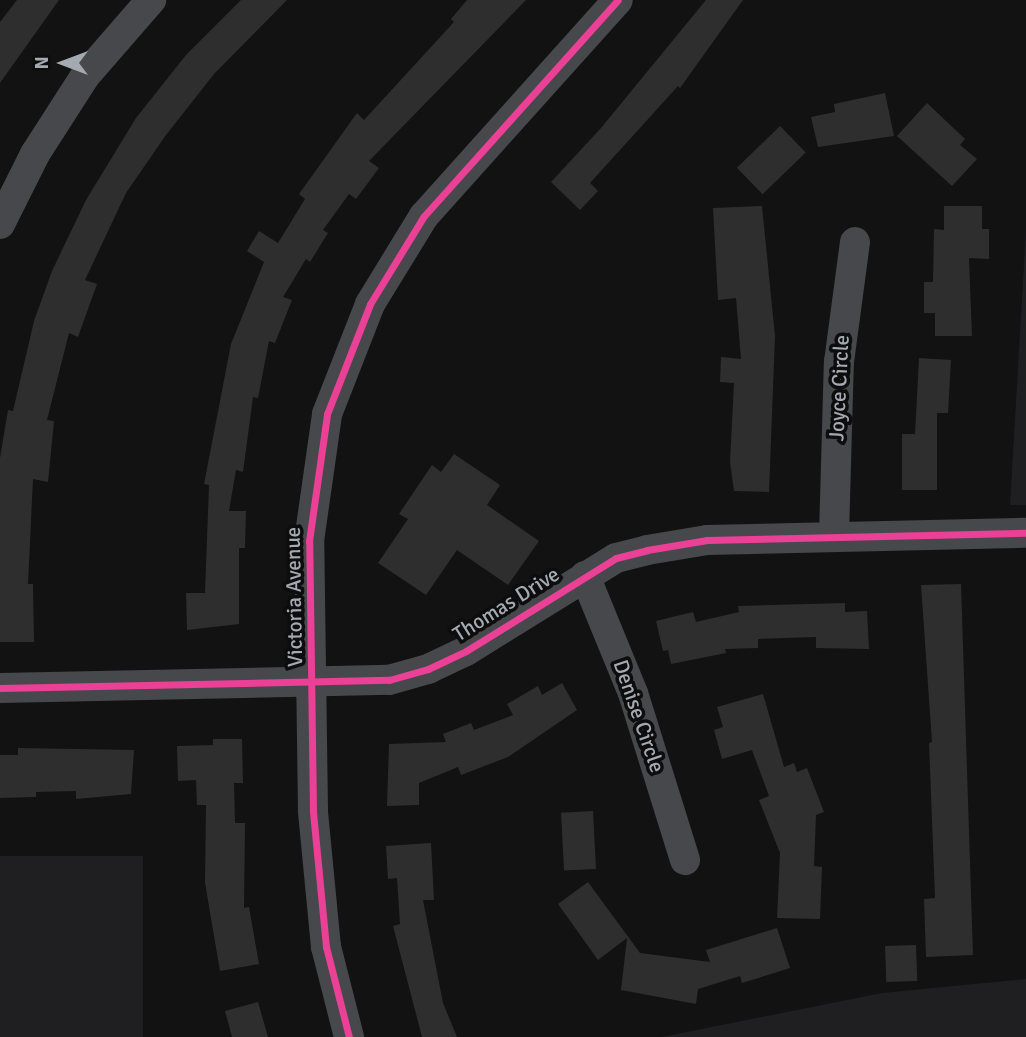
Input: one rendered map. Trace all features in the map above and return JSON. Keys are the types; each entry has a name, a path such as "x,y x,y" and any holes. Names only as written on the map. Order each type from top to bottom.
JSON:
{"street":[{"path":"0,224 35,155 85,76 151,0"},
{"name":"Victoria Avenue","path":"349,1037 326,947 317,881 312,683 312,495 327,414 353,340 424,216 618,0"},
{"name":"Joyce Circle","path":"834,536 839,362 855,242"},
{"name":"Thomas Drive","path":"0,688 389,680 428,669 466,651 616,558 681,543 834,536 1026,533"},
{"name":"Denise Circle","path":"584,576 633,693 685,860"}],"shaded area":[{"path":"1026,230 1026,505 1010,505"},
{"path":"0,856 143,856 143,1037 0,1037"},
{"path":"1026,979 1026,1037 662,1037 882,993"}],"building":[{"path":"17,0 59,0 0,83 0,22"},
{"path":"241,0 287,0 214,74 166,135 126,193 85,280 97,284 78,337 69,333 47,420 54,421 48,482 33,479 28,584 33,584 34,642 0,642 0,458 8,410 13,411 34,321 52,271 86,200 136,118 186,55"},
{"path":"467,0 526,0 369,161 379,168 356,199 349,194 323,230 328,233 310,262 306,259 283,297 292,300 275,343 269,341 258,398 253,397 243,472 236,470 229,511 246,511 245,548 239,548 239,624 187,630 186,593 205,593 209,485 204,484 231,344 264,262 247,251 259,231 278,243 305,199 299,194 357,113 364,120 454,22 451,19"},
{"path":"706,0 743,0 680,88 678,86 590,183 598,191 580,210 551,182 601,128"},
{"path":"885,93 894,136 818,147 811,117 835,112 834,104"},
{"path":"927,103 965,139 960,145 977,159 952,186 897,136"},
{"path":"780,126 806,153 763,194 737,168"},
{"path":"762,206 775,336 769,492 734,491 730,462 734,383 720,382 721,357 741,359 736,298 718,300 713,208"},
{"path":"944,206 982,206 982,229 989,229 989,259 969,258 972,336 935,336 935,313 924,313 924,282 933,282 934,229 944,230"},
{"path":"919,358 951,360 948,413 937,413 937,490 902,490 902,434 915,434"},
{"path":"454,454 500,485 487,505 539,541 508,585 457,550 426,595 378,563 408,519 399,514 432,465 441,472"},
{"path":"961,584 973,955 926,957 924,899 935,898 929,743 932,742 921,585"},
{"path":"845,603 845,612 867,611 869,649 816,648 816,637 758,639 758,648 725,649 726,653 671,664 668,650 663,651 656,621 693,612 696,622 739,612 738,606"},
{"path":"562,683 577,710 508,757 461,775 458,767 419,783 419,805 387,806 389,744 446,742 443,734 471,723 474,730 513,715 507,704 538,686 542,695"},
{"path":"763,694 784,767 794,763 797,772 807,768 824,812 816,815 814,866 822,867 820,919 777,918 780,853 759,800 769,796 752,750 722,759 714,730 723,727 717,707"},
{"path":"213,739 242,739 243,783 234,783 235,823 245,823 244,908 249,907 259,964 220,971 205,883 206,805 197,805 196,780 178,781 177,746 213,745"},
{"path":"18,748 134,750 131,794 76,799 76,791 36,792 36,797 0,798 0,755 18,755"},
{"path":"593,811 596,869 564,871 561,813"},
{"path":"431,843 434,900 423,900 443,1003 457,1037 422,1037 393,926 400,924 397,878 388,879 386,846"},
{"path":"588,882 640,953 710,962 706,950 777,928 790,968 742,983 740,976 698,989 696,1004 621,990 627,938 598,960 558,904"},
{"path":"916,945 917,981 886,982 885,946"},
{"path":"258,1002 268,1037 232,1037 225,1011"}],"cycle path":[{"path":"349,1037 326,947 313,811 309,541 327,414 370,304 424,216 618,0"},
{"path":"0,688 389,680 428,669 466,651 616,558 647,550 707,540 1026,533"}]}
